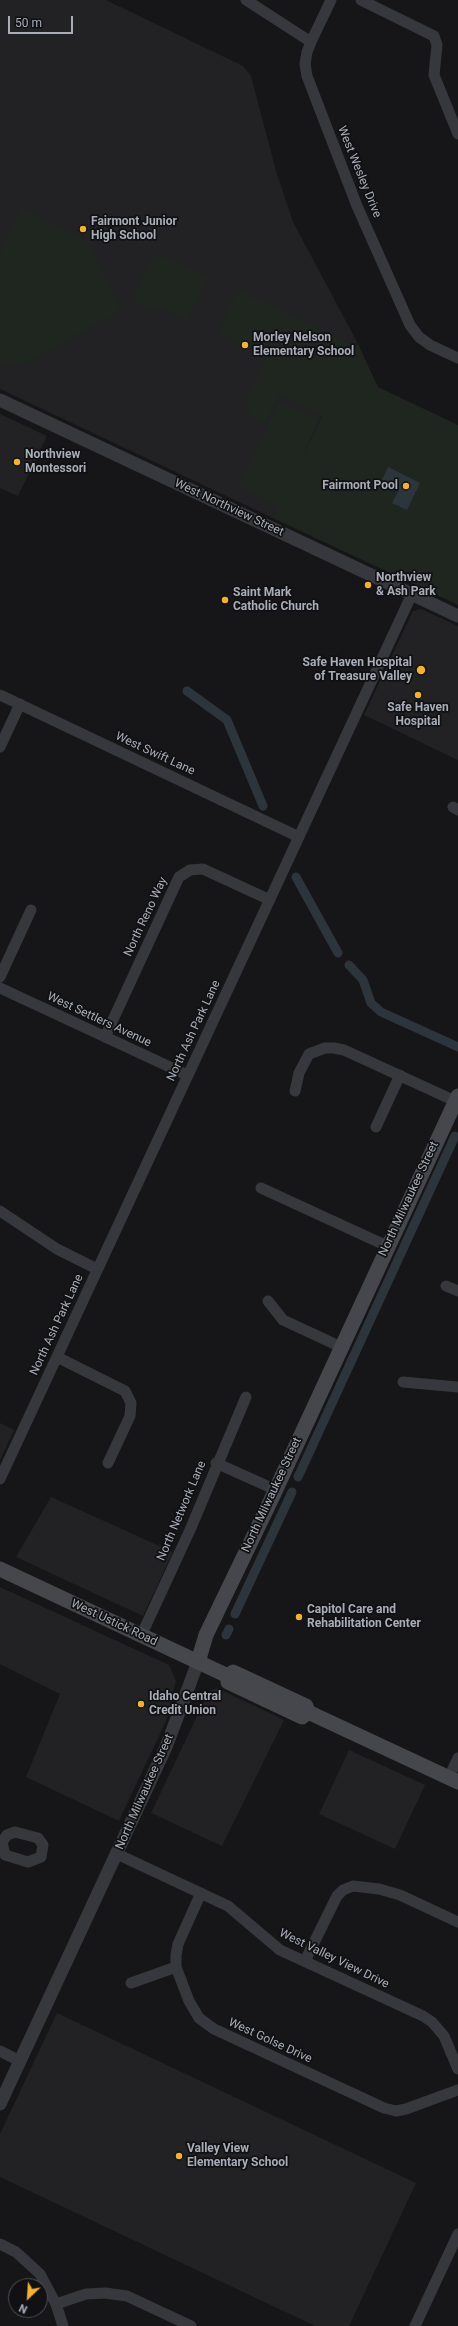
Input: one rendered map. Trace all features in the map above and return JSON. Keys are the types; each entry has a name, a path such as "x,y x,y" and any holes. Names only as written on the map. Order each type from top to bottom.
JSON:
{"main road":[{"name":"North Milwaukee Street","path":"198,1662 206,1635 276,1490 387,1246 457,1099"},
{"name":"West Ustick Road","path":"0,1569 228,1676 233,1672 306,1706 308,1712 453,1779"}],"street":[{"path":"246,0 311,42"},
{"name":"West Wesley Drive","path":"331,0 311,42 306,58 307,76 357,206 410,325 419,337 458,358"},
{"path":"361,0 434,36 437,45 434,75 458,134"},
{"name":"West Northview Street","path":"0,400 458,616"},
{"name":"North Ash Park Lane","path":"0,1479 412,594"},
{"name":"West Swift Lane","path":"0,695 300,837"},
{"path":"0,747 20,704"},
{"name":"North Reno Way","path":"105,1037 179,877 190,870 203,869 270,900"},
{"path":"0,977 31,910"},
{"name":"West Settlers Avenue","path":"0,988 187,1075"},
{"path":"295,1092 303,1062 309,1054 325,1048 344,1050 457,1099"},
{"path":"376,1127 400,1075"},
{"path":"261,1188 387,1246"},
{"path":"0,1211 57,1250 97,1269"},
{"path":"446,1286 458,1291"},
{"path":"268,1301 283,1320 341,1346"},
{"path":"56,1357 125,1391 130,1403 130,1416 108,1463"},
{"path":"403,1382 458,1387"},
{"name":"North Network Lane","path":"142,1636 190,1530 216,1463 246,1397"},
{"path":"216,1463 276,1490"},
{"name":"North Milwaukee Street","path":"0,2104 4,2084 20,2061 166,1747 198,1662"},
{"path":"453,1779 458,1758"},
{"name":"West Valley View Drive","path":"117,1854 228,1906 242,1916 266,1940 280,1950 432,2022 449,2044 458,2069"},
{"path":"305,1962 337,1896 343,1890 353,1886 380,1889 400,1895 458,1922"},
{"name":"West Golse Drive","path":"201,1893 178,1944 176,1967 188,2001 199,2018 214,2029 384,2108 396,2111 406,2109 458,2090"},
{"path":"131,1983 176,1967"},
{"path":"0,2051 20,2061"},
{"path":"415,2326 458,2234"},
{"path":"0,2244 16,2252 29,2262 40,2274 56,2304 63,2326"},
{"path":"56,2304 86,2294 105,2293 127,2296 191,2326"}],"shaded area":[{"path":"0,0 106,0 243,66 251,76 276,171 293,222 357,342 273,518 0,389"},
{"path":"21,209 87,240 119,306 116,314 24,364 8,362 0,367 0,255"},
{"path":"154,252 207,277 188,321 159,306 155,312 132,301"},
{"path":"238,290 356,347 357,342 378,387 458,425 458,605 273,518 278,506 239,487 280,401 319,420 302,458 322,416 279,395 265,423 248,414 251,407 244,404 267,356 218,333"},
{"name":"Northview Montessori","path":"0,414 47,436 18,496 0,488"},
{"name":"Fairmont Pool","path":"388,467 420,483 407,510 392,503 399,489 382,480"},
{"name":"Safe Haven Hospital of Treasure Valley","path":"421,609 458,626 458,760 364,715 413,611"},
{"path":"0,1423 14,1430 0,1460"},
{"path":"51,1497 173,1552 143,1616 16,1557"},
{"path":"0,1587 169,1665 176,1681 166,1721 119,1821 26,1777 60,1694 0,1664"},
{"path":"217,1688 284,1720 222,1846 151,1813 209,1691"},
{"path":"349,1750 425,1785 395,1849 319,1814"},
{"name":"Valley View Elementary School","path":"57,2013 416,2183 349,2326 315,2326 0,2177 0,2134"}],"waterway":[{"path":"187,691 227,720 263,806"},
{"path":"296,877 338,953"},
{"path":"349,965 363,980 371,1003 381,1012 458,1047"},
{"path":"298,1477 455,1136"},
{"path":"235,1614 292,1492"},
{"path":"226,1635 229,1629"}],"place":[{"name":"Fairmont Junior High School","path":"83,229"},
{"name":"Morley Nelson Elementary School","path":"245,345"},
{"name":"Northview Montessori","path":"17,462"},
{"name":"Fairmont Pool","path":"406,486"},
{"name":"Northview & Ash Park","path":"368,585"},
{"name":"Saint Mark Catholic Church","path":"225,600"},
{"name":"Safe Haven Hospital of Treasure Valley","path":"421,670"},
{"name":"Safe Haven Hospital","path":"418,695"},
{"name":"Capitol Care and Rehabilitation Center","path":"299,1617"},
{"name":"Idaho Central Credit Union","path":"141,1704"},
{"name":"Valley View Elementary School","path":"179,2156"}]}
